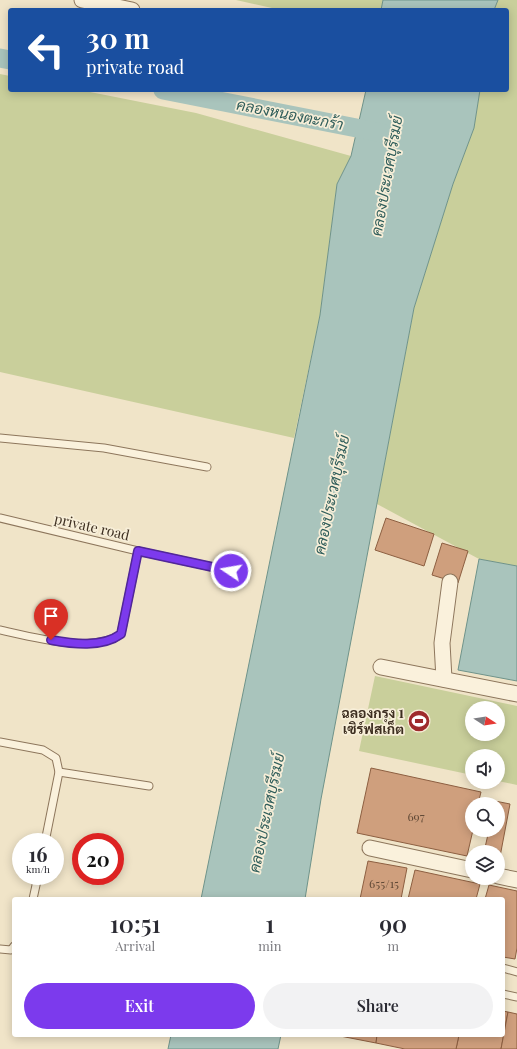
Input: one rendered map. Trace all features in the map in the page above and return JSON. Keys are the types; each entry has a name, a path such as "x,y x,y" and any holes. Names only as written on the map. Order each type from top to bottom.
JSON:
{"street":[{"path":"82,0 122,8"},
{"path":"444,679 442,643 450,582"},
{"path":"381,667 517,694"},
{"path":"370,848 465,868"},
{"path":"505,877 517,880"}],"lane":[{"path":"0,438 104,448 207,467"},
{"name":"private road","path":"0,518 138,551 121,634 112,640 99,643 63,642 0,630"},
{"path":"138,551 231,571"},
{"path":"0,742 43,750 56,758 59,772 47,833"},
{"path":"59,772 149,786"},
{"path":"33,897 36,885"},
{"path":"0,949 11,950 12,949"},
{"path":"505,969 517,972"},
{"path":"505,994 517,997"}],"green space":[{"path":"236,0 383,0 381,8 272,8"},
{"path":"498,0 517,0 517,566 479,559 377,504 414,308 453,184 474,128 480,92 509,92 509,8 495,8"},
{"path":"0,74 8,76 8,92 90,92 196,113 351,156 337,184 320,315 294,438 0,372"},
{"name":"ฉลองกรุง 1 เซิร์ฟสเก็ต","path":"375,676 493,701 465,701 465,741 505,741 505,703 517,706 517,785 505,782 505,749 465,749 465,774 359,751"}],"water":[{"path":"383,0 498,0 495,8 381,8"},
{"name":"คลองประเวศบุรีรมย์","path":"366,92 480,92 474,128 453,184 414,308 321,799 305,897 201,897 320,315 337,184 351,156"},
{"path":"479,559 517,566 517,681 458,670"},
{"path":"171,1037 281,1037 278,1049 168,1049"}],"building":[{"path":"386,518 434,534 424,566 375,550"},
{"path":"442,543 468,551 458,583 432,575"},
{"path":"371,768 481,792 480,797 465,797 465,837 471,837 470,845 465,845 465,856 357,833"},
{"path":"505,803 510,804 505,830"},
{"path":"487,837 504,837 502,845 486,845"},
{"path":"368,861 407,868 401,897 360,897"},
{"path":"415,870 465,881 465,885 480,885 477,897 408,897"},
{"path":"489,885 517,891 517,948 515,959 505,957 505,897 486,897"},
{"path":"505,1011 508,1012 505,1028"},
{"path":"508,1012 517,1014 517,1049 501,1049 503,1037 505,1037"},
{"path":"345,1037 377,1037 376,1043"},
{"path":"377,1037 459,1037 456,1049 405,1049 376,1043"},
{"path":"459,1037 503,1037 501,1049 456,1049"}],"waterway":[{"name":"คลองหนองตะกร้า","path":"0,58 8,60"},
{"name":"คลองหนองตะกร้า","path":"173,92 382,133"}],"place":[{"name":"ฉลองกรุง 1 เซิร์ฟสเก็ต","path":"419,721"}],"route":[{"path":"51,640 63,642 99,643 112,640 121,634 138,551 231,571"}]}
